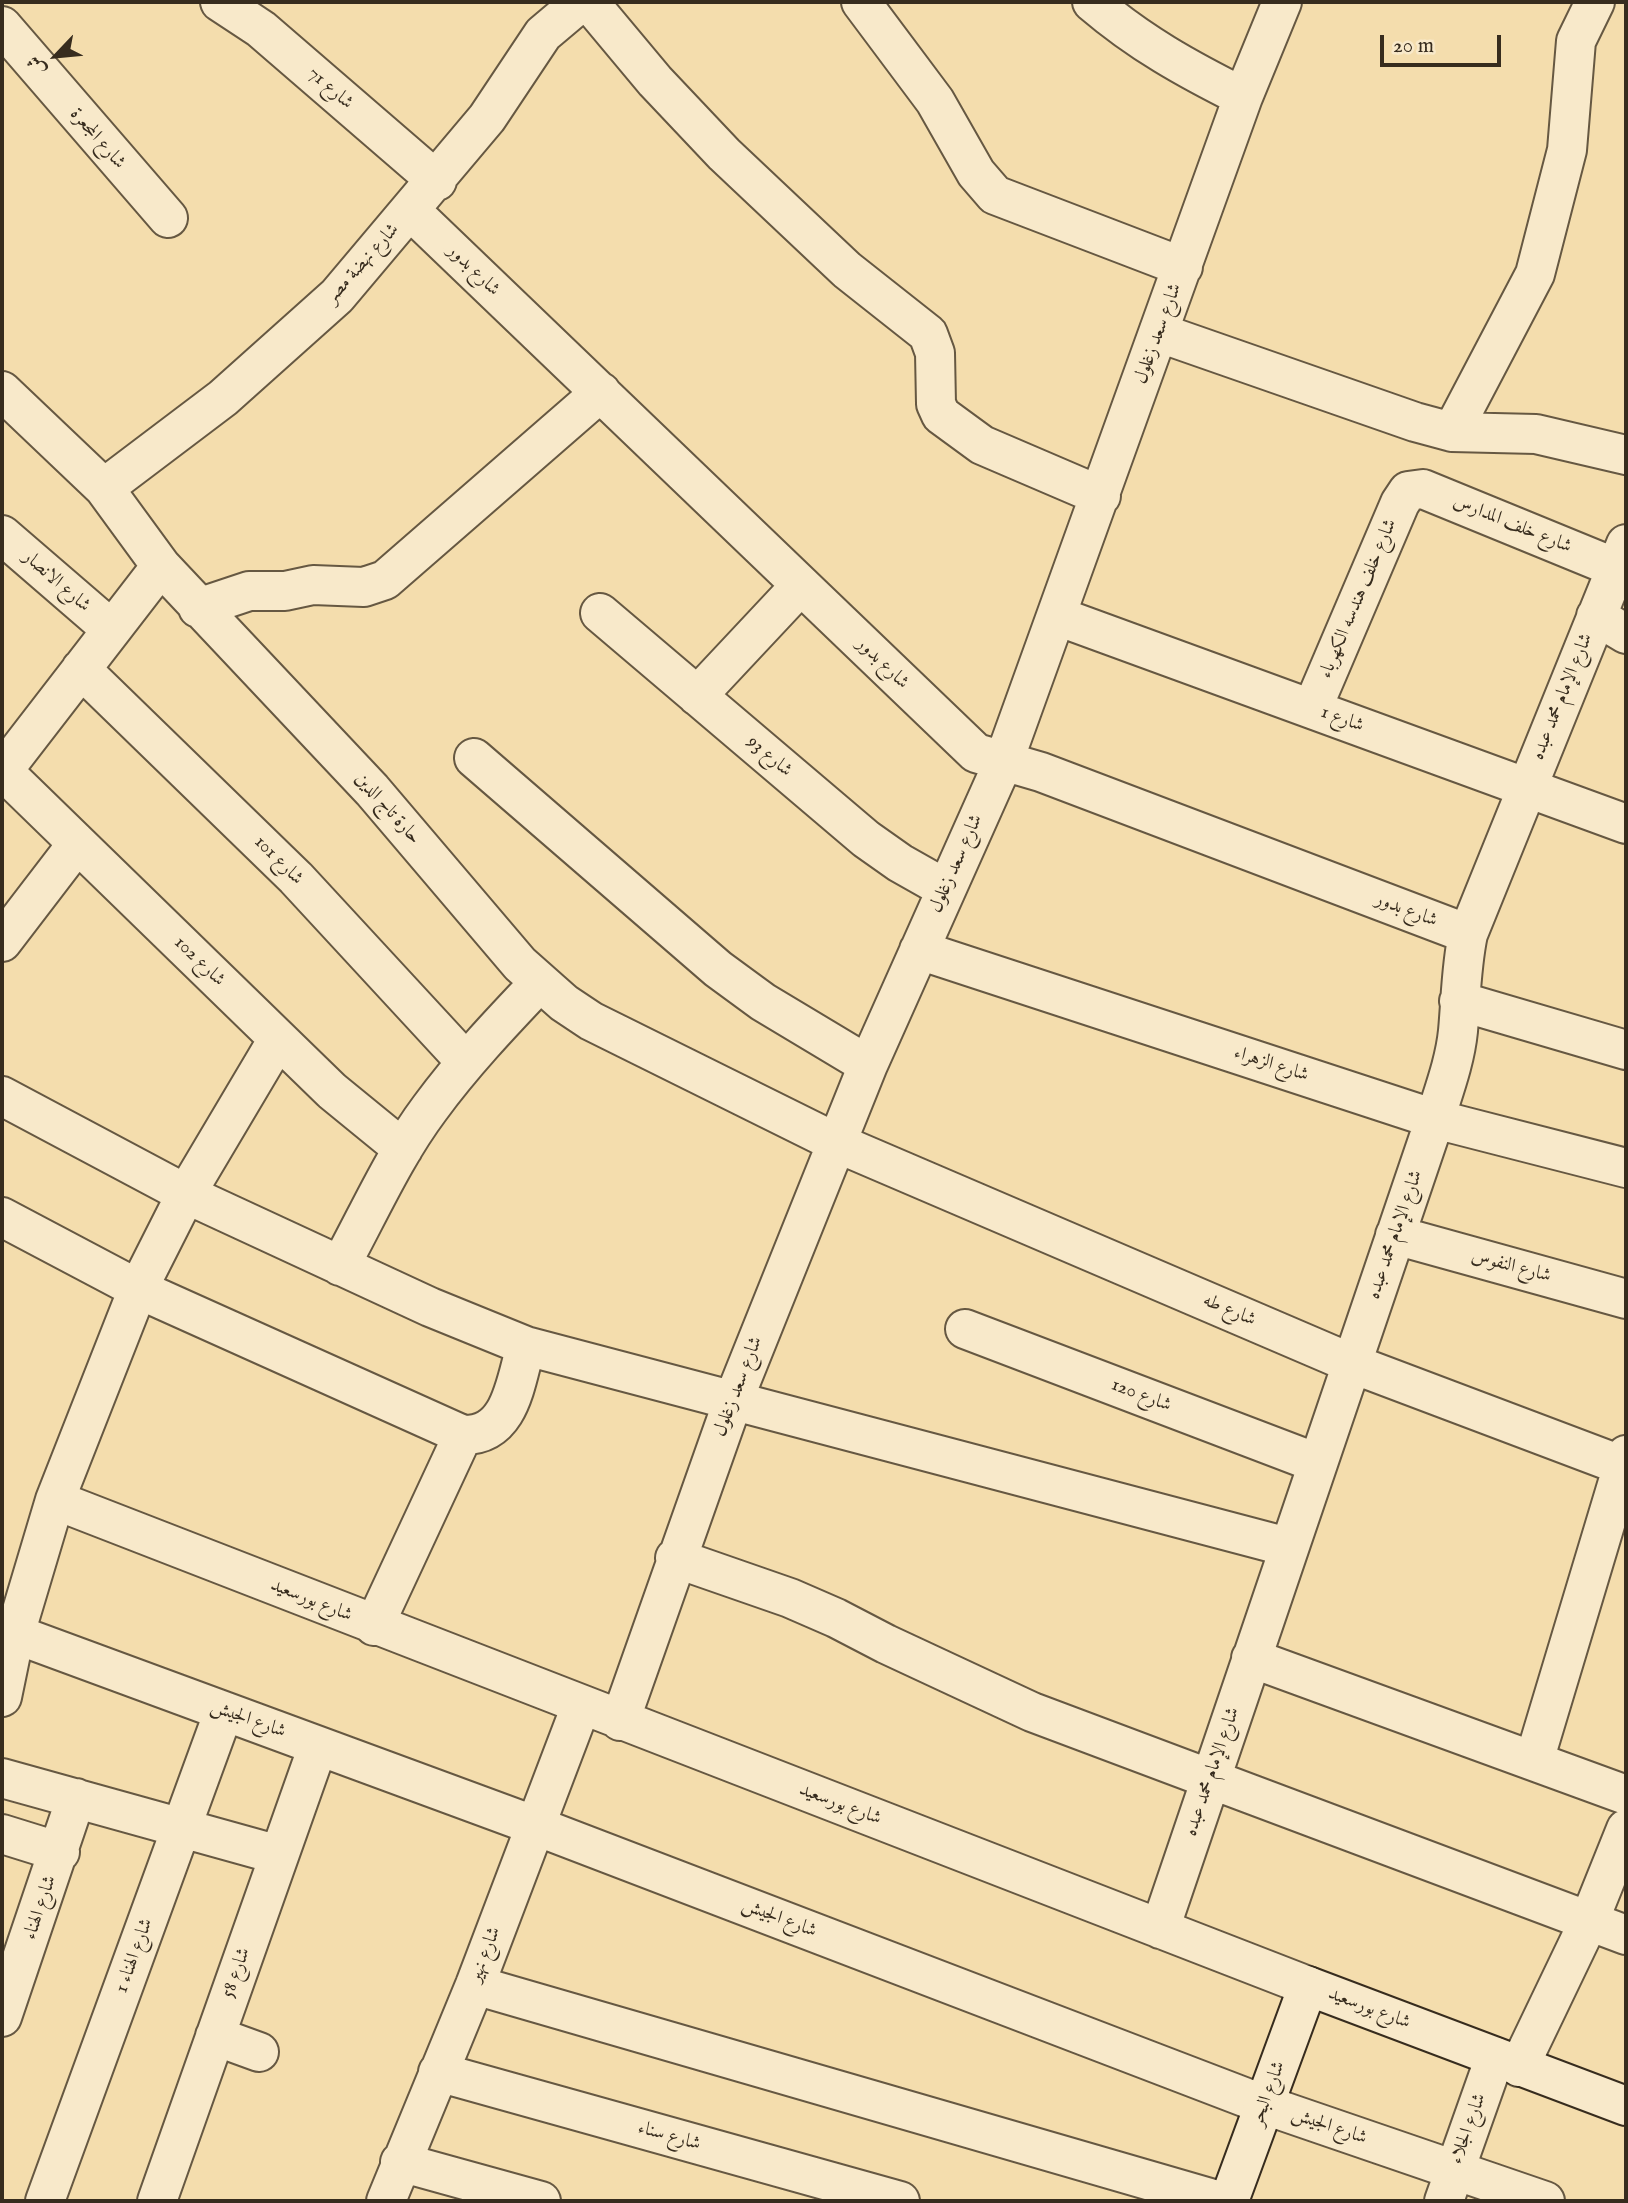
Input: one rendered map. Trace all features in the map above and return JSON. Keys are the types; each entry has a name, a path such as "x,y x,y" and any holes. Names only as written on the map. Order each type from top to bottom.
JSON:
{"street":[{"name":"شارع 71","path":"220,2 261,29 437,181"},
{"name":"شارع نهضة مصر","path":"104,488 223,398 300,332 337,296 437,181 503,97 543,34 581,2"},
{"path":"589,2 655,81 724,155 847,270 928,334 935,353 936,404 941,415 982,445 1101,496"},
{"path":"861,2 935,101 976,173 995,195 1183,267"},
{"path":"1092,2 1127,32 1167,59 1243,97"},
{"name":"شارع سعد زغلول","path":"620,1721 675,1558 733,1401 868,1065 1003,763 1243,97 1282,2"},
{"path":"1452,432 1535,274 1567,150 1576,41 1595,2"},
{"name":"شارع المجعرة","path":"2,26 168,218"},
{"name":"شارع بدور","path":"411,211 964,744 982,757 1041,772 1468,934"},
{"path":"1160,333 1415,422 1452,432 1536,434 1626,454"},
{"name":"حارة تاج الدين","path":"2,391 104,488 161,566 372,790 502,944 540,983 564,1003 619,1036 837,1143"},
{"path":"198,608 249,591 285,591 313,585 364,587 385,580 601,393"},
{"name":"شارع خلف المدارس","path":"1408,491 1423,489 1621,556"},
{"name":"شارع خلف هندسه الكهرباء","path":"1312,709 1400,503 1408,491"},
{"name":"شارع الانصار","path":"2,535 111,629"},
{"name":"شارع الإمام محمد عبده","path":"1160,1929 1436,1119 1452,1066 1460,969 1468,934 1527,788 1611,625 1621,556"},
{"path":"2,771 161,566"},
{"path":"697,695 802,585"},
{"name":"شارع 93","path":"600,613 866,839 900,863 946,889"},
{"name":"شارع 1","path":"1057,616 1626,824"},
{"name":"شارع 101","path":"81,669 296,878 466,1062"},
{"path":"474,758 718,969 764,1002 868,1065"},
{"name":"شارع 102","path":"2,771 332,1091 403,1149"},
{"path":"2,942 77,844"},
{"name":"شارع الزهراء","path":"919,950 1436,1119 1626,1168"},
{"path":"340,1266 403,1149 466,1062 540,983"},
{"path":"1459,1001 1626,1049"},
{"path":"2,1697 13,1614 138,1289 186,1194 278,1039"},
{"path":"2,1096 186,1194 340,1266 526,1346 1288,1547"},
{"name":"شارع طه","path":"837,1143 1353,1364 1625,1463"},
{"path":"2,1217 138,1289 463,1434 482,1435 496,1426 506,1411 526,1346"},
{"name":"شارع النفوس","path":"1395,1235 1626,1299"},
{"name":"شارع 120","path":"965,1329 1317,1463"},
{"path":"374,1626 463,1434"},
{"path":"1534,1761 1625,1463"},
{"name":"شارع بورسعيد","path":"55,1500 374,1626 1308,1986 1626,2105"},
{"path":"675,1558 790,1598 1032,1712 1626,1935"},
{"name":"شارع الجيش","path":"13,1614 224,1711 536,1826 1265,2105 1449,2186 1545,2201"},
{"path":"1251,1658 1626,1795"},
{"name":"شارع نهير","path":"386,2201 475,1984 581,1706"},
{"name":"شارع الهناء 1","path":"45,2201 224,1711"},
{"name":"شارع 58","path":"156,2201 318,1746"},
{"path":"2,1778 279,1856"},
{"name":"شارع الهناء","path":"2,2017 60,1853 76,1798"},
{"name":"شارع الجلاء","path":"1449,2186 1507,2062 1589,1921 1626,1829"},
{"path":"2,1834 60,1853"},
{"path":"475,1984 1220,2201"},
{"name":"شارع البحر","path":"1229,2201 1308,1986"},
{"path":"215,2036 259,2052"},
{"name":"شارع سناء","path":"438,2072 900,2201"},
{"path":"400,2162 541,2201"}]}
